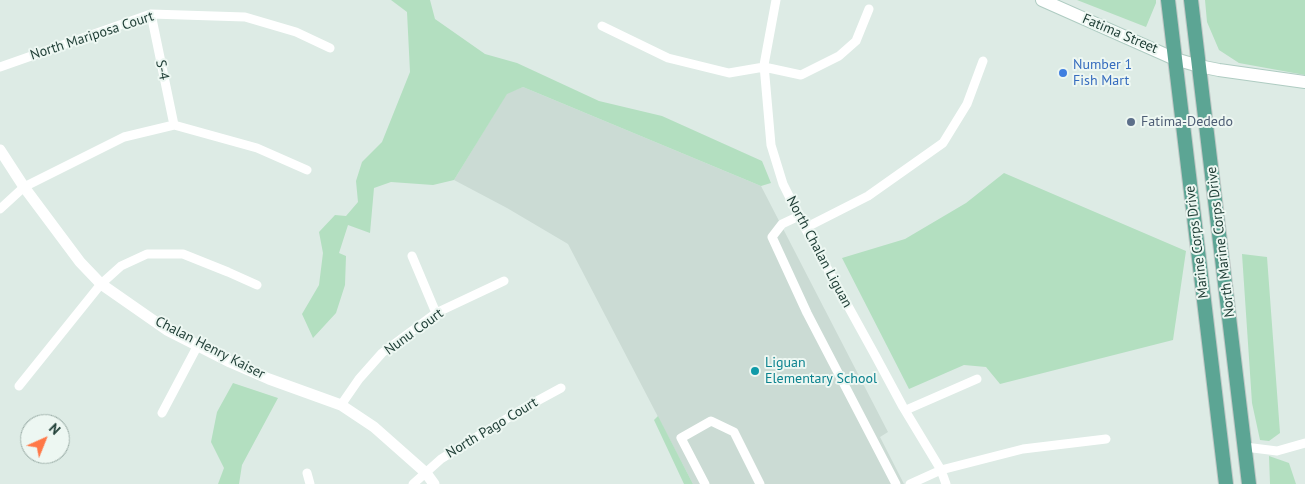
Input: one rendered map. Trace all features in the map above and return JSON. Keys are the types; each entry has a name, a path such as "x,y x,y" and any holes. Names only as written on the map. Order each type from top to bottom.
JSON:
{"main road":[{"name":"Fatima Street","path":"1042,0 1175,58 1199,66 1305,82"},
{"name":"Marine Corps Drive","path":"1168,0 1226,484"},
{"name":"North Marine Corps Drive","path":"1191,0 1249,484"}],"street":[{"name":"North Chalan Liguan","path":"776,0 764,67 771,145 783,184 805,228 941,470 946,484"},
{"path":"602,26 668,58 729,73 764,67 801,75 839,56 856,41 869,9"},
{"name":"North Mariposa Court","path":"0,67 151,14 245,17 296,32 330,48"},
{"name":"S-4","path":"151,14 174,125"},
{"path":"805,228 868,196 943,143 968,104 983,62"},
{"path":"0,209 24,187 124,137 174,125 257,148 307,170"},
{"name":"Chalan Henry Kaiser","path":"0,150 24,187 80,262 101,284 167,330 230,362 269,379 341,404 374,427 426,472 434,484"},
{"path":"799,216 782,224 772,237 807,313 896,484"},
{"path":"19,386 101,284 122,266 147,254 183,254 257,284"},
{"path":"412,256 436,313"},
{"name":"Nunu Court","path":"341,404 382,353 436,313 504,282"},
{"path":"162,413 198,345"},
{"path":"906,410 977,379"},
{"name":"North Pago Court","path":"413,484 441,459 561,388"},
{"path":"705,484 681,438 710,421 734,432 760,484"},
{"path":"910,484 941,470 1023,449 1106,439"},
{"path":"1245,447 1277,451 1305,443"},
{"path":"307,473 310,484"}],"shaded area":[{"path":"523,87 761,186 888,432 880,437 904,484 693,484 568,244 507,208 454,180 507,93"}],"green space":[{"path":"391,0 430,0 435,19 485,54 517,63 599,101 662,116 762,161 771,183 761,186 523,87 507,94 454,180 433,185 391,182 374,188 370,233 348,225 339,253 346,256 345,285 336,313 313,338 302,314 319,285 323,253 319,232 335,215 346,216 358,202 356,181 362,162 382,142 410,72 407,12"},
{"path":"1077,0 1156,0 1156,3 1146,27"},
{"path":"1205,0 1305,0 1305,75 1239,63 1219,50 1207,22"},
{"path":"1004,173 1186,251 1173,340 1000,384 986,367 964,365 909,389 842,258 905,239 966,203"},
{"path":"1242,254 1267,257 1280,433 1269,441 1260,440 1252,403"},
{"path":"233,383 278,398 242,465 239,484 218,484 224,468 211,442 217,412"},
{"path":"658,416 693,484 684,484 654,420"},
{"path":"1269,456 1289,463 1296,484 1270,484"}],"place":[{"name":"Number 1 Fish Mart","path":"1063,73"},
{"name":"Fatima-Dededo","path":"1131,122"},
{"name":"Liguan Elementary School","path":"755,371"}]}
